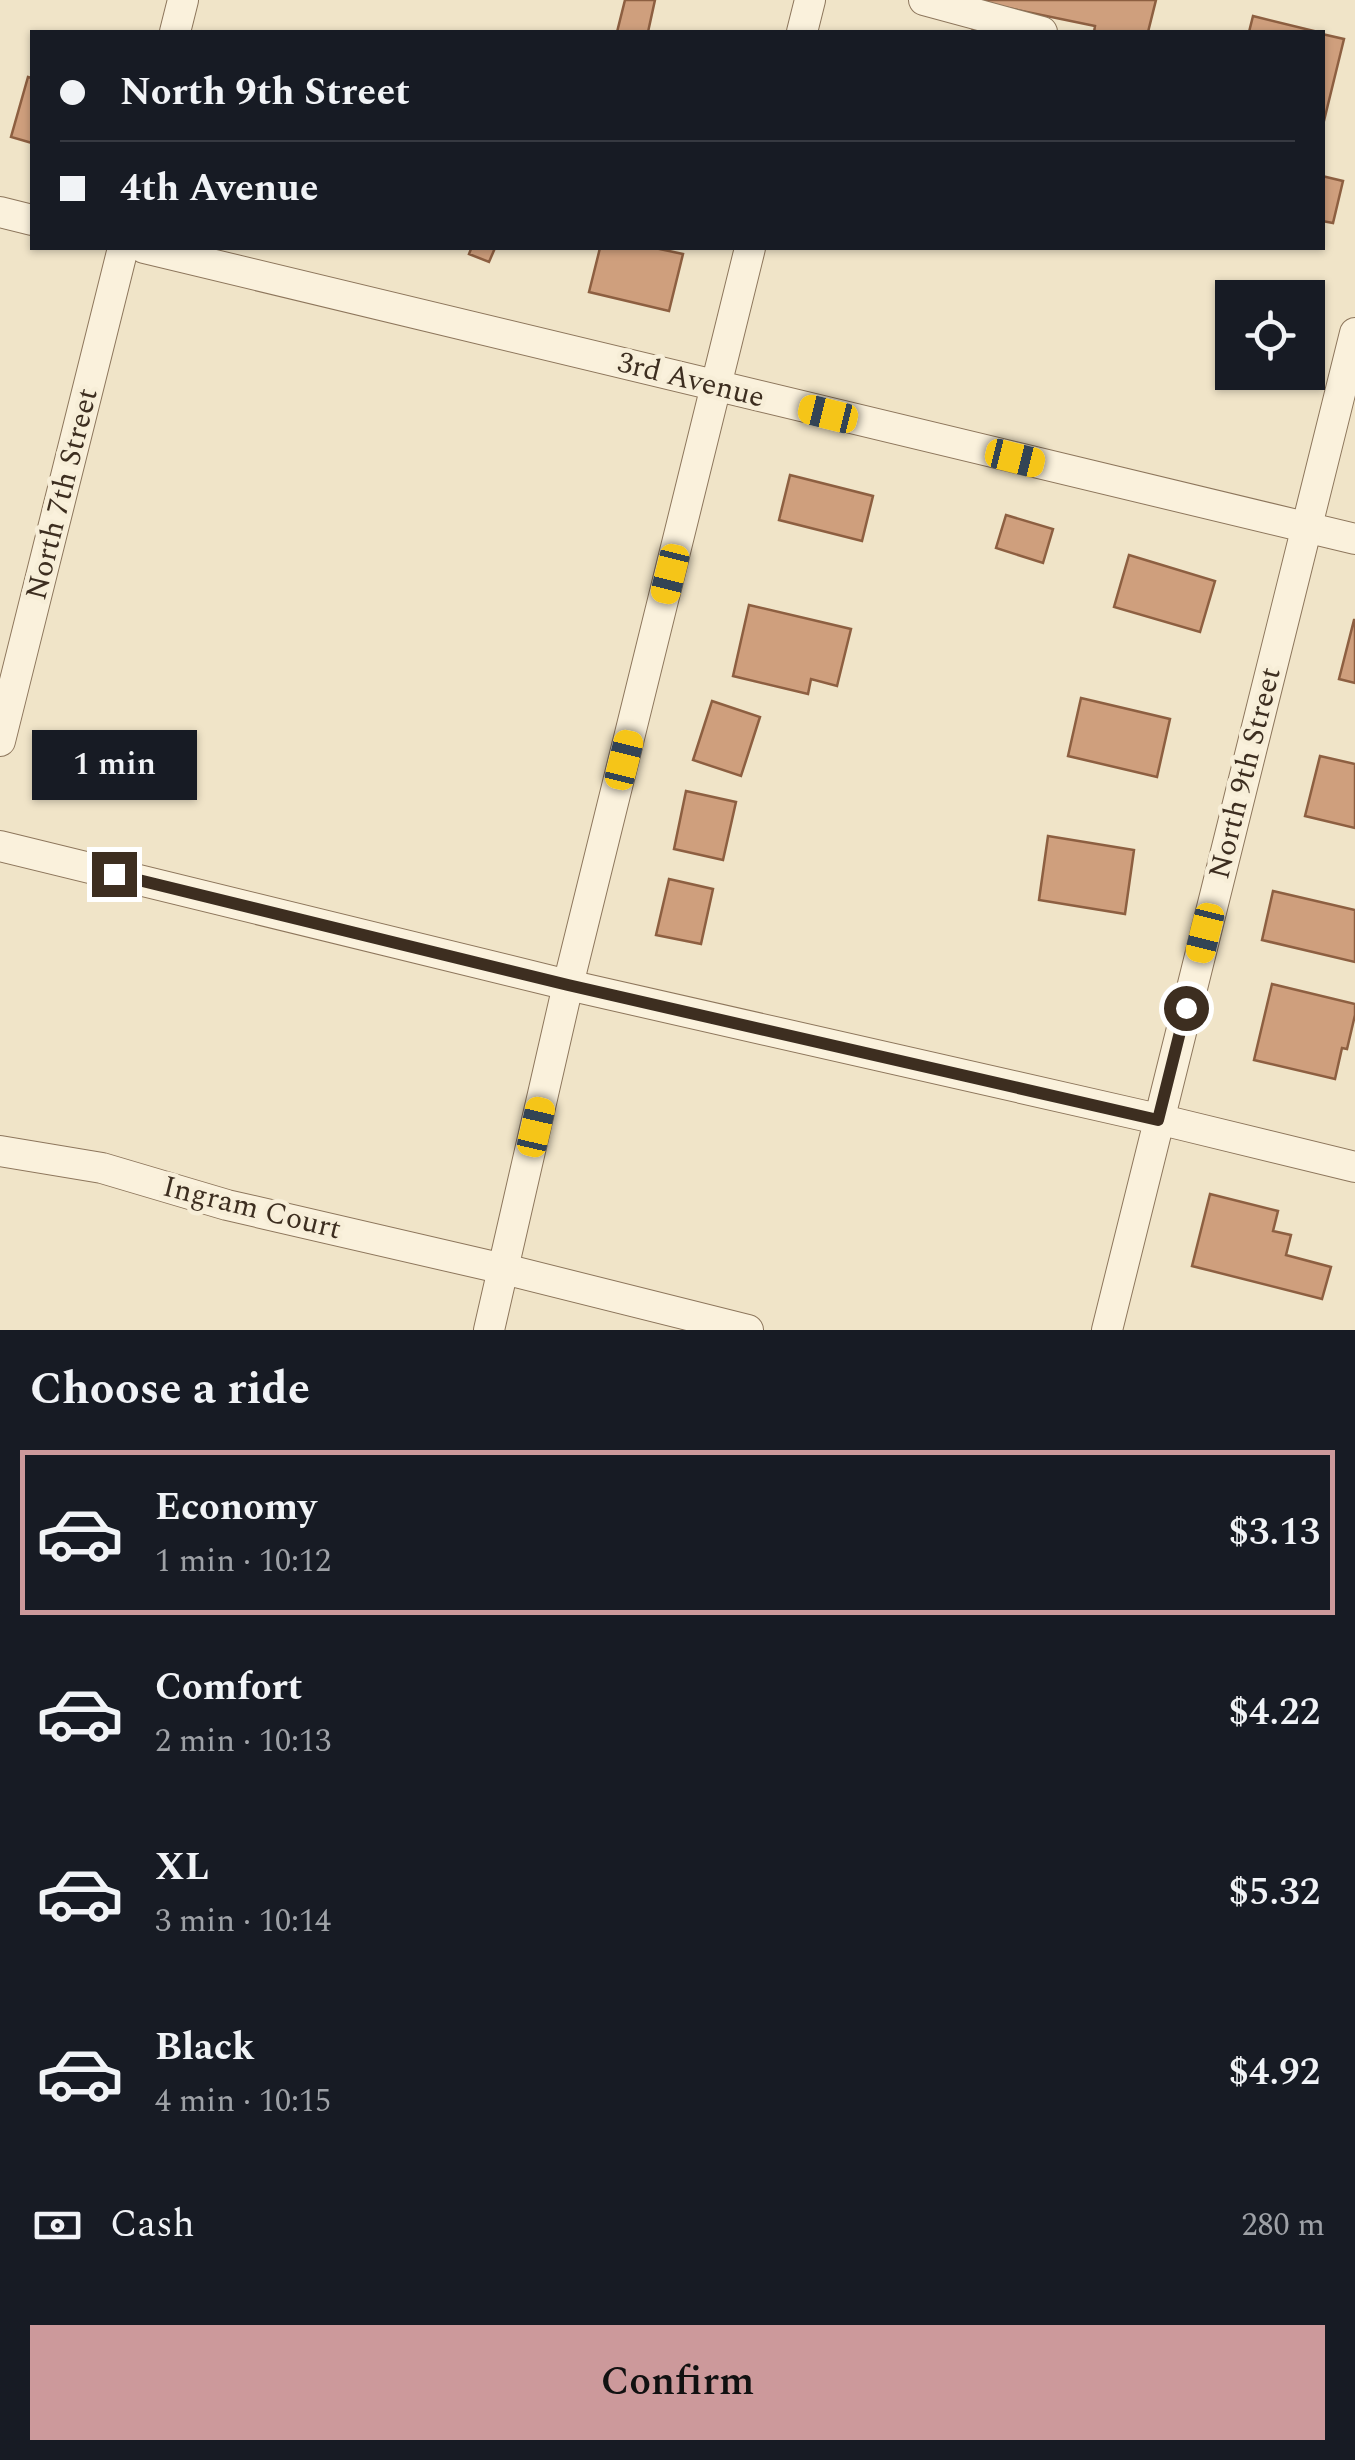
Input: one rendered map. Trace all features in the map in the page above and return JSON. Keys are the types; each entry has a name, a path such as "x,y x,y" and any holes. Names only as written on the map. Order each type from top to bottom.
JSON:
{"street":[{"path":"176,30 184,0"},
{"path":"802,30 810,0"},
{"path":"924,0 1035,30"},
{"path":"0,212 30,220"},
{"name":"North 7th Street","path":"0,741 123,250"},
{"name":"3rd Avenue","path":"152,250 1355,540"},
{"path":"489,1330 568,985 750,250"},
{"name":"North 9th Street","path":"1107,1330 1355,333"},
{"path":"0,846 568,985 1355,1168"},
{"name":"Ingram Court","path":"0,1150 102,1168 227,1204 748,1330"}],"building":[{"path":"625,0 655,0 648,30 618,30"},
{"path":"1156,0 1148,30 1094,30 1095,26 1003,7 997,30 973,30 980,1"},
{"path":"1253,16 1310,30 1250,30"},
{"path":"1325,35 1344,39 1325,117"},
{"path":"28,77 30,78 30,142 11,137"},
{"path":"1325,177 1343,181 1333,223 1325,222"},
{"path":"471,250 494,250 489,262 469,254"},
{"path":"600,250 664,250 683,254 669,311 589,292"},
{"path":"790,475 873,496 862,541 779,520"},
{"path":"1006,515 1053,529 1043,563 996,548"},
{"path":"1129,555 1215,581 1200,632 1114,607"},
{"path":"749,605 851,629 837,686 811,679 808,694 733,676"},
{"path":"1355,620 1355,683 1339,679"},
{"path":"1081,698 1170,719 1157,777 1068,756"},
{"path":"712,701 760,717 741,776 693,760"},
{"path":"1320,756 1355,764 1355,828 1305,816"},
{"path":"686,791 736,802 723,860 674,849"},
{"path":"1048,836 1134,850 1125,914 1039,900"},
{"path":"669,879 713,889 701,944 656,935"},
{"path":"1273,891 1355,910 1355,962 1262,940"},
{"path":"1272,984 1355,1004 1347,1049 1342,1048 1335,1079 1254,1060"},
{"path":"1210,1194 1278,1211 1273,1231 1291,1235 1286,1255 1331,1267 1322,1299 1192,1266"}],"route":[{"path":"114,874 568,985 1158,1120 1186,1008"}]}
